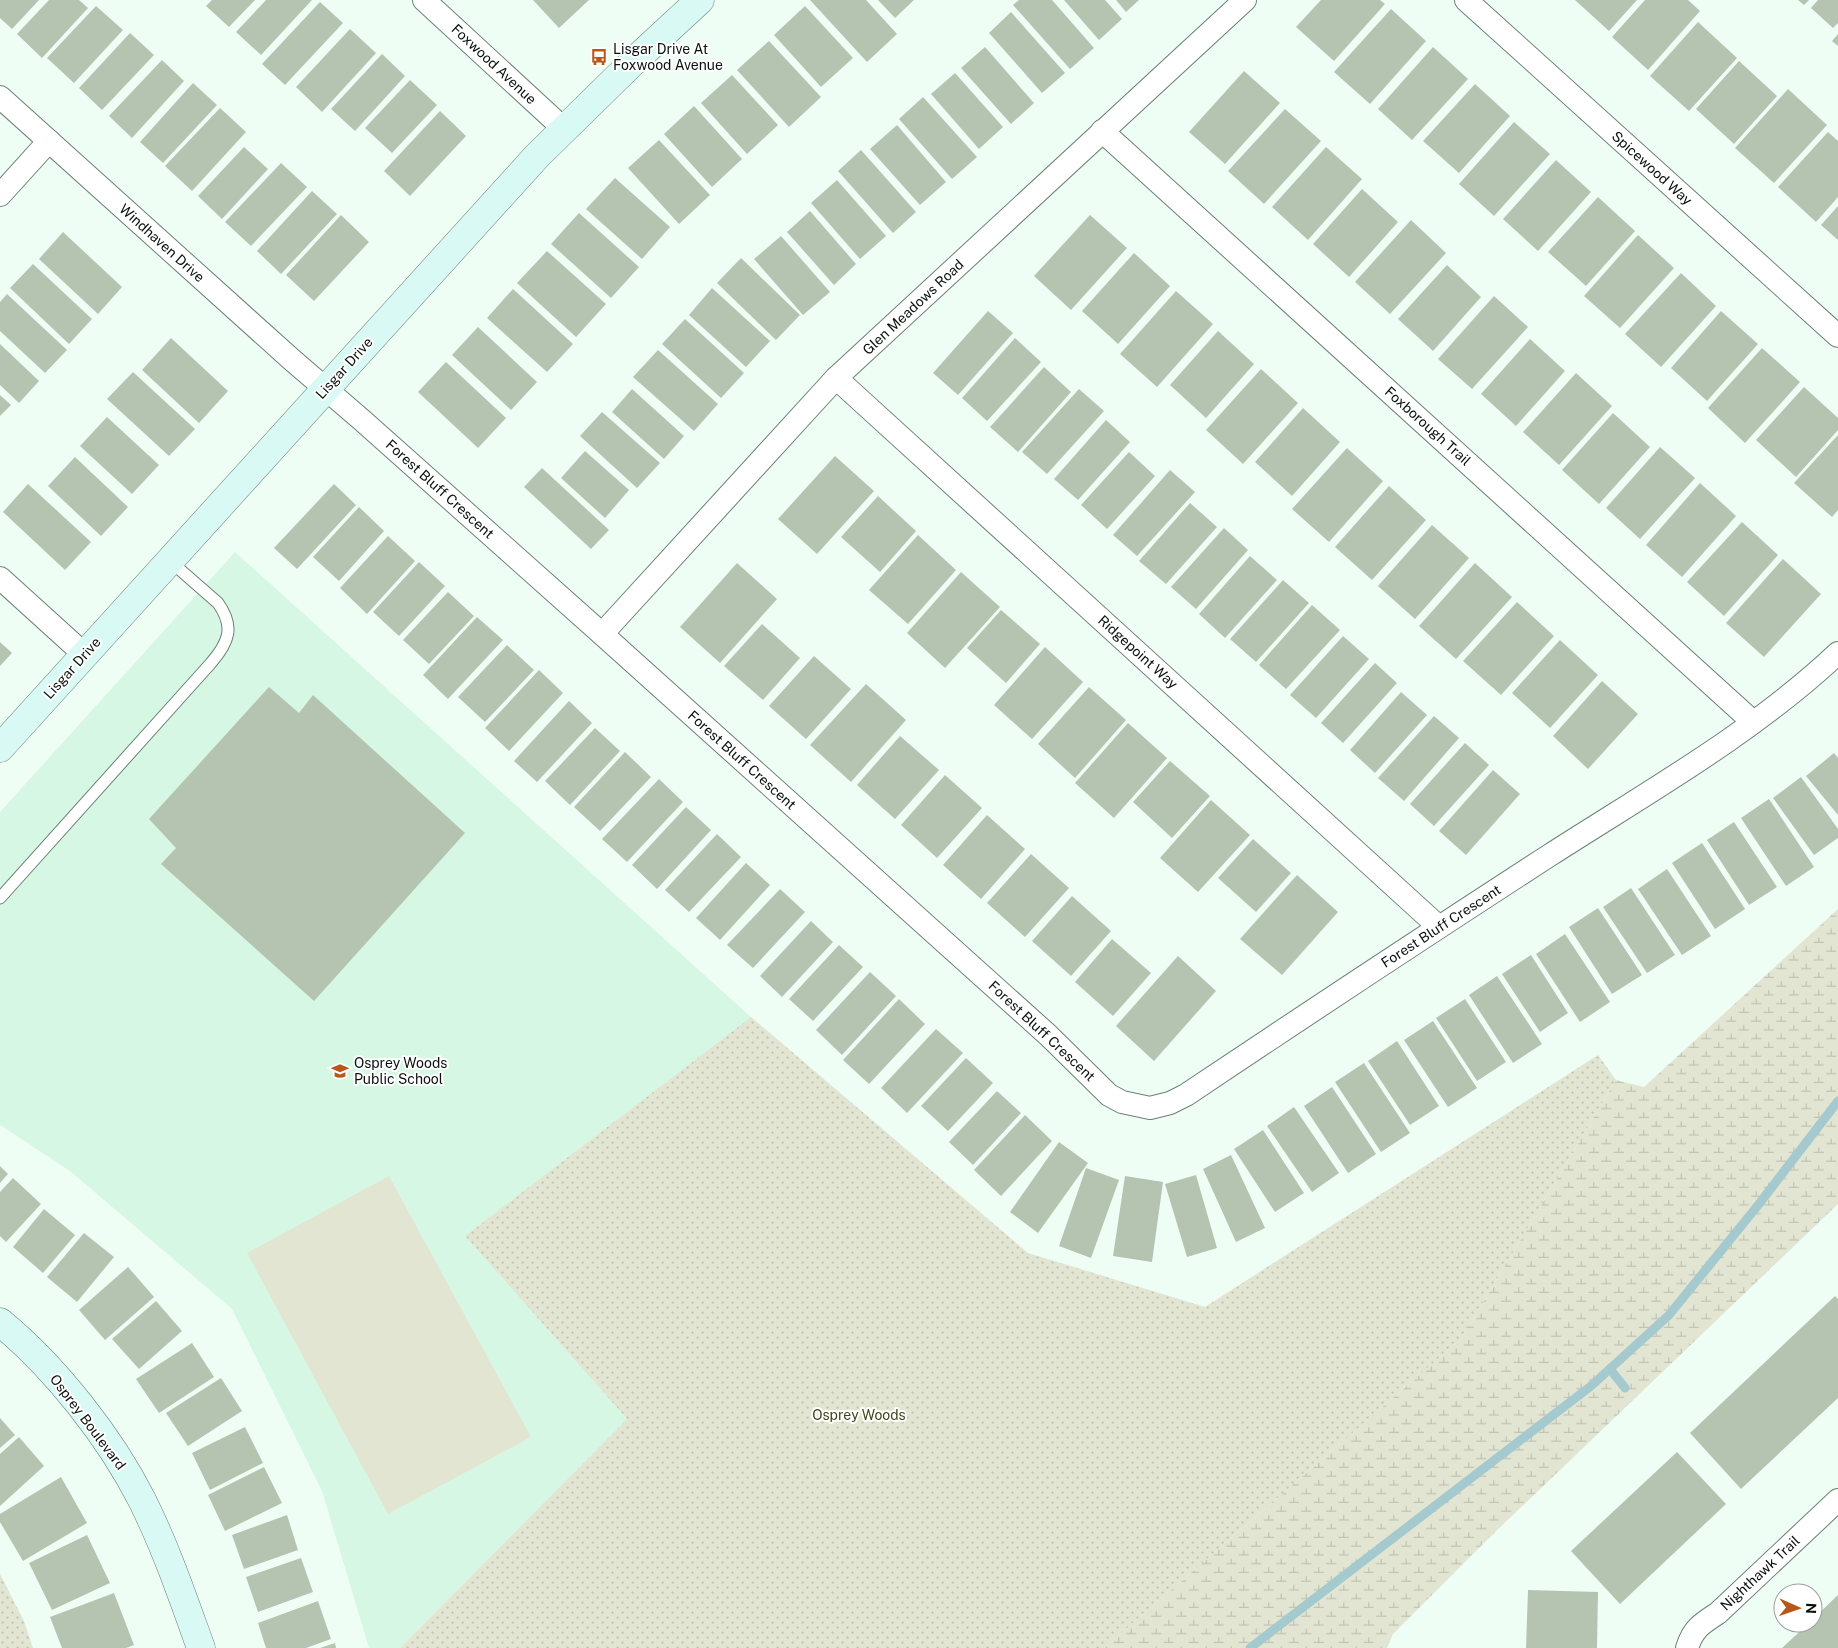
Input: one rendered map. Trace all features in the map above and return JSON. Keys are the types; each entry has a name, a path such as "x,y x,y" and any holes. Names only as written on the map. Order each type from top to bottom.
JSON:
{"street":[{"name":"Foxwood Avenue","path":"424,0 564,129"},
{"name":"Lisgar Drive","path":"0,748 325,389 564,129 700,0"},
{"name":"Glen Meadows Road","path":"602,634 836,378 1245,0"},
{"name":"Spicewood Way","path":"1466,0 1838,336"},
{"name":"Windhaven Drive","path":"0,97 325,389"},
{"name":"Foxborough Trail","path":"1102,131 1753,722"},
{"path":"0,195 49,141"},
{"name":"Ridgepoint Way","path":"836,378 1439,926"},
{"name":"Forest Bluff Crescent","path":"325,389 602,634 1048,1035 1109,1095 1122,1102 1150,1108 1170,1103 1186,1095 1439,926 1704,757 1791,694 1838,653"},
{"path":"0,578 85,655"},
{"name":"Osprey Boulevard","path":"0,1322 35,1355 63,1386 106,1441 126,1472 141,1498 168,1557 201,1648"},
{"name":"Nighthawk Trail","path":"1687,1648 1698,1625 1718,1613 1838,1500"}],"lane":[{"path":"0,898 211,663 227,640 229,623 218,603 170,561"}],"shaded area":[{"name":"Osprey Woods Public School","path":"235,552 751,1017 465,1236 627,1419 400,1648 369,1648 322,1491 232,1309 70,1171 0,1125 0,812"}],"green space":[{"path":"1838,909 1838,1204 1491,1536 1393,1634 1387,1648 1104,1648 1461,1339 1616,1080 1644,1087"},
{"name":"Osprey Woods","path":"751,1017 1028,1253 1205,1307 1598,1055 1616,1080 1461,1339 1104,1648 400,1648 627,1419 465,1236"},
{"path":"389,1176 531,1437 388,1514 247,1253"},
{"path":"0,1574 24,1621 33,1648 0,1648"}],"building":[{"path":"0,0 39,0 12,29 0,18"},
{"path":"49,0 79,0 88,8 42,58 17,34"},
{"path":"212,0 255,0 229,27 206,6"},
{"path":"266,0 312,0 261,55 236,32"},
{"path":"533,0 589,0 559,28"},
{"path":"810,0 866,0 897,34 867,62"},
{"path":"878,0 914,0 895,18"},
{"path":"1019,0 1052,0 1094,48 1070,69 1013,5"},
{"path":"1064,0 1105,0 1122,19 1099,40"},
{"path":"1116,0 1139,0 1126,12"},
{"path":"1321,0 1380,0 1385,4 1334,61 1296,27"},
{"path":"1575,0 1637,0 1609,31"},
{"path":"1645,0 1688,0 1700,11 1648,70 1612,37"},
{"path":"1798,0 1809,0 1804,5"},
{"path":"1818,0 1838,0 1838,23 1833,28 1811,8"},
{"path":"320,2 343,23 285,85 262,64"},
{"path":"96,6 123,30 74,83 47,58"},
{"path":"805,6 853,58 821,87 774,35"},
{"path":"1391,9 1426,41 1370,104 1334,72"},
{"path":"1011,12 1065,73 1042,93 989,33"},
{"path":"1698,22 1737,58 1689,111 1650,76"},
{"path":"350,29 376,53 322,112 296,87"},
{"path":"130,33 154,55 102,110 79,88"},
{"path":"1838,34 1838,46 1832,41"},
{"path":"769,41 821,97 789,127 737,70"},
{"path":"985,47 1034,103 1011,124 961,68"},
{"path":"1433,47 1468,79 1412,140 1378,109"},
{"path":"382,54 405,76 355,131 331,109"},
{"path":"162,60 184,81 132,138 109,116"},
{"path":"1739,61 1777,96 1734,144 1696,109"},
{"path":"1244,71 1280,103 1225,164 1189,132"},
{"path":"955,73 1003,127 979,149 931,94"},
{"path":"732,75 778,125 747,154 701,103"},
{"path":"410,80 437,105 392,153 365,128"},
{"path":"193,83 217,105 163,163 140,142"},
{"path":"1475,84 1510,116 1459,173 1423,141"},
{"path":"1788,89 1827,125 1774,183 1735,148"},
{"path":"923,97 977,157 952,179 899,119"},
{"path":"694,106 742,159 712,187 664,134"},
{"path":"220,108 246,132 192,191 165,166"},
{"path":"1285,109 1321,141 1264,204 1228,171"},
{"path":"440,111 466,136 410,196 384,171"},
{"path":"1514,122 1550,154 1494,216 1459,184"},
{"path":"897,125 946,182 920,205 870,149"},
{"path":"1828,132 1838,141 1838,197 1816,222 1778,187"},
{"path":"659,140 710,195 679,224 628,168"},
{"path":"244,147 268,169 222,219 198,196"},
{"path":"1326,147 1362,179 1308,240 1272,207"},
{"path":"861,150 916,212 893,233 838,171"},
{"path":"1556,160 1591,192 1538,251 1503,219"},
{"path":"281,163 307,187 251,246 225,222"},
{"path":"615,178 670,227 642,259 586,209"},
{"path":"837,180 886,236 860,259 811,203"},
{"path":"1362,189 1398,222 1349,277 1313,244"},
{"path":"312,191 337,214 281,274 257,251"},
{"path":"1598,197 1635,231 1586,286 1548,252"},
{"path":"1838,206 1838,240 1821,225"},
{"path":"810,211 856,264 834,285 787,232"},
{"path":"579,213 639,267 611,298 551,244"},
{"path":"341,215 369,242 314,301 286,275"},
{"path":"1090,215 1127,248 1071,310 1034,276"},
{"path":"1411,220 1446,253 1390,314 1355,282"},
{"path":"63,232 122,287 98,314 39,259"},
{"path":"1638,235 1674,268 1620,328 1584,296"},
{"path":"781,236 830,292 803,315 754,259"},
{"path":"547,251 606,304 576,337 517,283"},
{"path":"1134,253 1170,286 1118,344 1082,311"},
{"path":"741,258 800,315 776,340 717,283"},
{"path":"33,264 92,319 69,344 10,288"},
{"path":"1447,265 1481,297 1433,351 1398,319"},
{"path":"1681,273 1716,306 1661,367 1625,334"},
{"path":"712,288 770,341 746,367 689,315"},
{"path":"513,289 573,344 547,372 487,318"},
{"path":"1176,291 1213,324 1157,387 1120,354"},
{"path":"7,294 67,350 45,373 0,331 0,302"},
{"path":"1494,296 1528,327 1472,389 1438,359"},
{"path":"988,311 1013,333 958,395 933,373"},
{"path":"1721,311 1758,344 1707,401 1671,368"},
{"path":"685,319 744,373 721,398 662,344"},
{"path":"478,327 537,382 511,410 452,355"},
{"path":"1218,331 1254,364 1206,418 1170,385"},
{"path":"171,338 228,391 199,423 142,370"},
{"path":"1015,338 1041,362 987,421 962,398"},
{"path":"1530,339 1565,371 1516,426 1481,394"},
{"path":"0,344 39,381 19,403 0,385"},
{"path":"1762,348 1800,382 1745,443 1708,408"},
{"path":"658,350 718,404 694,431 633,377"},
{"path":"446,362 506,418 478,448 418,392"},
{"path":"1044,367 1071,392 1018,452 990,427"},
{"path":"1261,369 1298,403 1243,464 1206,430"},
{"path":"133,372 195,429 169,456 107,399"},
{"path":"1576,373 1612,406 1559,465 1523,432"},
{"path":"1804,387 1838,418 1838,430 1796,477 1756,440"},
{"path":"632,389 684,436 664,459 612,412"},
{"path":"1079,389 1104,411 1047,474 1022,452"},
{"path":"0,395 11,405 0,416"},
{"path":"1303,408 1340,442 1292,496 1255,462"},
{"path":"602,412 660,463 637,488 580,436"},
{"path":"1613,413 1650,447 1599,504 1562,470"},
{"path":"107,417 159,465 132,494 80,446"},
{"path":"1106,420 1130,442 1078,500 1054,479"},
{"path":"1838,435 1838,510 1832,517 1794,483"},
{"path":"1660,447 1695,478 1640,539 1606,508"},
{"path":"1347,448 1383,481 1329,542 1292,509"},
{"path":"585,451 629,490 605,518 561,478"},
{"path":"1129,452 1155,476 1107,529 1081,505"},
{"path":"835,456 874,491 817,554 778,519"},
{"path":"75,457 128,507 101,536 48,486"},
{"path":"542,468 609,530 591,549 524,487"},
{"path":"1170,470 1195,492 1137,556 1113,535"},
{"path":"1700,483 1736,516 1682,577 1646,545"},
{"path":"28,484 91,542 65,570 3,512"},
{"path":"334,484 356,505 297,569 274,548"},
{"path":"1389,486 1426,520 1372,580 1335,547"},
{"path":"878,496 916,531 880,572 841,537"},
{"path":"1190,503 1217,527 1166,584 1139,561"},
{"path":"359,507 384,531 339,581 313,557"},
{"path":"1742,522 1778,555 1724,616 1687,582"},
{"path":"1432,525 1469,558 1415,619 1378,586"},
{"path":"1224,528 1248,550 1196,609 1171,587"},
{"path":"918,535 956,570 908,624 869,590"},
{"path":"388,536 415,561 367,614 340,588"},
{"path":"1250,556 1277,580 1225,638 1199,614"},
{"path":"1783,559 1821,594 1764,657 1726,623"},
{"path":"419,562 445,586 399,636 373,612"},
{"path":"737,563 777,599 720,663 680,627"},
{"path":"1475,563 1512,597 1456,659 1419,626"},
{"path":"961,572 1000,607 945,668 907,633"},
{"path":"1283,580 1309,603 1256,662 1230,639"},
{"path":"448,592 474,616 429,664 403,640"},
{"path":"1517,602 1554,636 1501,695 1463,661"},
{"path":"1312,605 1340,630 1286,689 1259,665"},
{"path":"1001,610 1040,644 1006,683 967,648"},
{"path":"477,617 503,640 448,699 423,675"},
{"path":"762,624 800,658 763,700 724,666"},
{"path":"1343,636 1369,659 1316,718 1290,695"},
{"path":"1560,640 1598,675 1550,728 1512,693"},
{"path":"0,642 12,653 0,666"},
{"path":"507,645 534,670 485,722 458,697"},
{"path":"1045,647 1083,682 1032,739 994,705"},
{"path":"814,656 851,689 806,739 769,706"},
{"path":"1375,663 1397,683 1343,743 1321,723"},
{"path":"539,670 563,693 509,751 485,728"},
{"path":"1602,681 1638,714 1588,769 1553,736"},
{"path":"866,684 906,720 851,782 810,745"},
{"path":"269,687 299,713 313,695 465,833 314,1001 161,864 176,848 149,819"},
{"path":"1089,687 1126,720 1075,778 1038,744"},
{"path":"1401,692 1427,715 1375,773 1350,750"},
{"path":"569,701 592,723 537,782 514,761"},
{"path":"1434,716 1459,738 1404,801 1378,778"},
{"path":"1128,723 1167,758 1114,818 1075,783"},
{"path":"595,728 620,751 570,805 545,781"},
{"path":"900,736 939,770 895,819 857,785"},
{"path":"1465,743 1489,765 1434,826 1410,804"},
{"path":"625,752 651,777 600,831 574,807"},
{"path":"1834,753 1838,758 1838,815 1806,776"},
{"path":"1170,761 1210,796 1172,838 1133,802"},
{"path":"1493,770 1520,794 1466,855 1439,831"},
{"path":"945,775 982,808 937,858 901,825"},
{"path":"1801,777 1838,829 1838,838 1814,855 1773,798"},
{"path":"659,779 683,802 627,862 602,839"},
{"path":"1769,799 1814,867 1786,886 1741,818"},
{"path":"1211,800 1250,835 1198,892 1160,858"},
{"path":"686,807 711,830 657,889 632,865"},
{"path":"987,815 1025,849 981,899 943,865"},
{"path":"1734,822 1777,887 1749,905 1707,840"},
{"path":"717,834 741,857 689,912 665,890"},
{"path":"1253,839 1291,873 1256,912 1218,878"},
{"path":"1702,843 1745,909 1715,929 1672,863"},
{"path":"1031,854 1069,888 1025,937 987,903"},
{"path":"746,863 770,885 720,940 696,918"},
{"path":"1667,869 1711,936 1682,955 1638,889"},
{"path":"1297,875 1338,912 1282,975 1240,939"},
{"path":"1631,888 1675,955 1647,973 1603,907"},
{"path":"780,889 805,912 753,968 727,945"},
{"path":"1072,896 1111,931 1071,976 1032,941"},
{"path":"1598,908 1642,975 1612,994 1569,927"},
{"path":"811,921 833,942 782,997 760,976"},
{"path":"1565,934 1610,1002 1580,1022 1536,954"},
{"path":"1112,939 1151,973 1113,1016 1075,982"},
{"path":"839,945 863,967 813,1021 789,999"},
{"path":"1531,955 1568,1013 1540,1032 1502,974"},
{"path":"1178,956 1216,991 1154,1061 1116,1026"},
{"path":"870,972 896,996 842,1055 816,1030"},
{"path":"1497,976 1542,1044 1513,1063 1469,995"},
{"path":"899,999 925,1024 869,1084 843,1060"},
{"path":"1465,999 1506,1062 1477,1081 1436,1018"},
{"path":"1433,1021 1477,1088 1448,1107 1404,1040"},
{"path":"936,1029 963,1053 907,1113 881,1088"},
{"path":"1397,1041 1439,1106 1410,1125 1368,1061"},
{"path":"966,1058 993,1083 948,1131 921,1106"},
{"path":"1364,1063 1410,1133 1381,1152 1335,1082"},
{"path":"1332,1087 1376,1154 1348,1173 1304,1106"},
{"path":"997,1091 1021,1113 973,1165 949,1142"},
{"path":"1294,1107 1339,1173 1312,1192 1267,1126"},
{"path":"1025,1115 1052,1141 1001,1196 974,1170"},
{"path":"1263,1130 1304,1193 1275,1212 1234,1149"},
{"path":"1059,1142 1088,1163 1038,1233 1010,1212"},
{"path":"1231,1155 1265,1228 1236,1242 1203,1169"},
{"path":"0,1166 8,1174 0,1183"},
{"path":"1086,1168 1119,1180 1091,1258 1059,1246"},
{"path":"1196,1175 1217,1248 1187,1257 1165,1184"},
{"path":"1125,1176 1163,1182 1152,1262 1113,1256"},
{"path":"13,1178 41,1204 6,1242 0,1236 0,1192"},
{"path":"44,1209 75,1235 43,1273 13,1247"},
{"path":"84,1233 114,1257 77,1302 47,1277"},
{"path":"128,1267 154,1297 105,1340 79,1310"},
{"path":"1835,1296 1838,1299 1838,1398 1741,1489 1690,1433"},
{"path":"156,1301 182,1331 139,1369 112,1339"},
{"path":"192,1343 214,1377 159,1413 136,1379"},
{"path":"221,1378 242,1411 188,1446 166,1413"},
{"path":"0,1418 15,1435 0,1448"},
{"path":"245,1427 263,1463 210,1490 192,1453"},
{"path":"19,1437 44,1466 0,1506 0,1454"},
{"path":"1677,1452 1726,1504 1620,1604 1571,1551"},
{"path":"264,1467 282,1503 225,1531 208,1495"},
{"path":"61,1477 87,1523 23,1561 0,1522 0,1514"},
{"path":"287,1515 298,1550 244,1569 232,1535"},
{"path":"87,1535 110,1583 52,1610 29,1563"},
{"path":"301,1558 313,1592 258,1612 246,1577"},
{"path":"1528,1590 1598,1592 1597,1648 1526,1648"},
{"path":"114,1593 134,1645 126,1648 62,1648 50,1617"},
{"path":"1838,1595 1838,1648 1782,1648 1798,1633 1823,1633 1823,1609"},
{"path":"318,1601 331,1639 306,1648 266,1648 258,1623"},
{"path":"335,1643 336,1648 320,1648"}],"waterway":[{"path":"1250,1648 1591,1386 1669,1315 1759,1204 1838,1101"},
{"path":"1610,1369 1625,1388"}],"place":[{"name":"Lisgar Drive At Foxwood Avenue","path":"599,57"},
{"name":"Osprey Woods Public School","path":"340,1071"}]}
